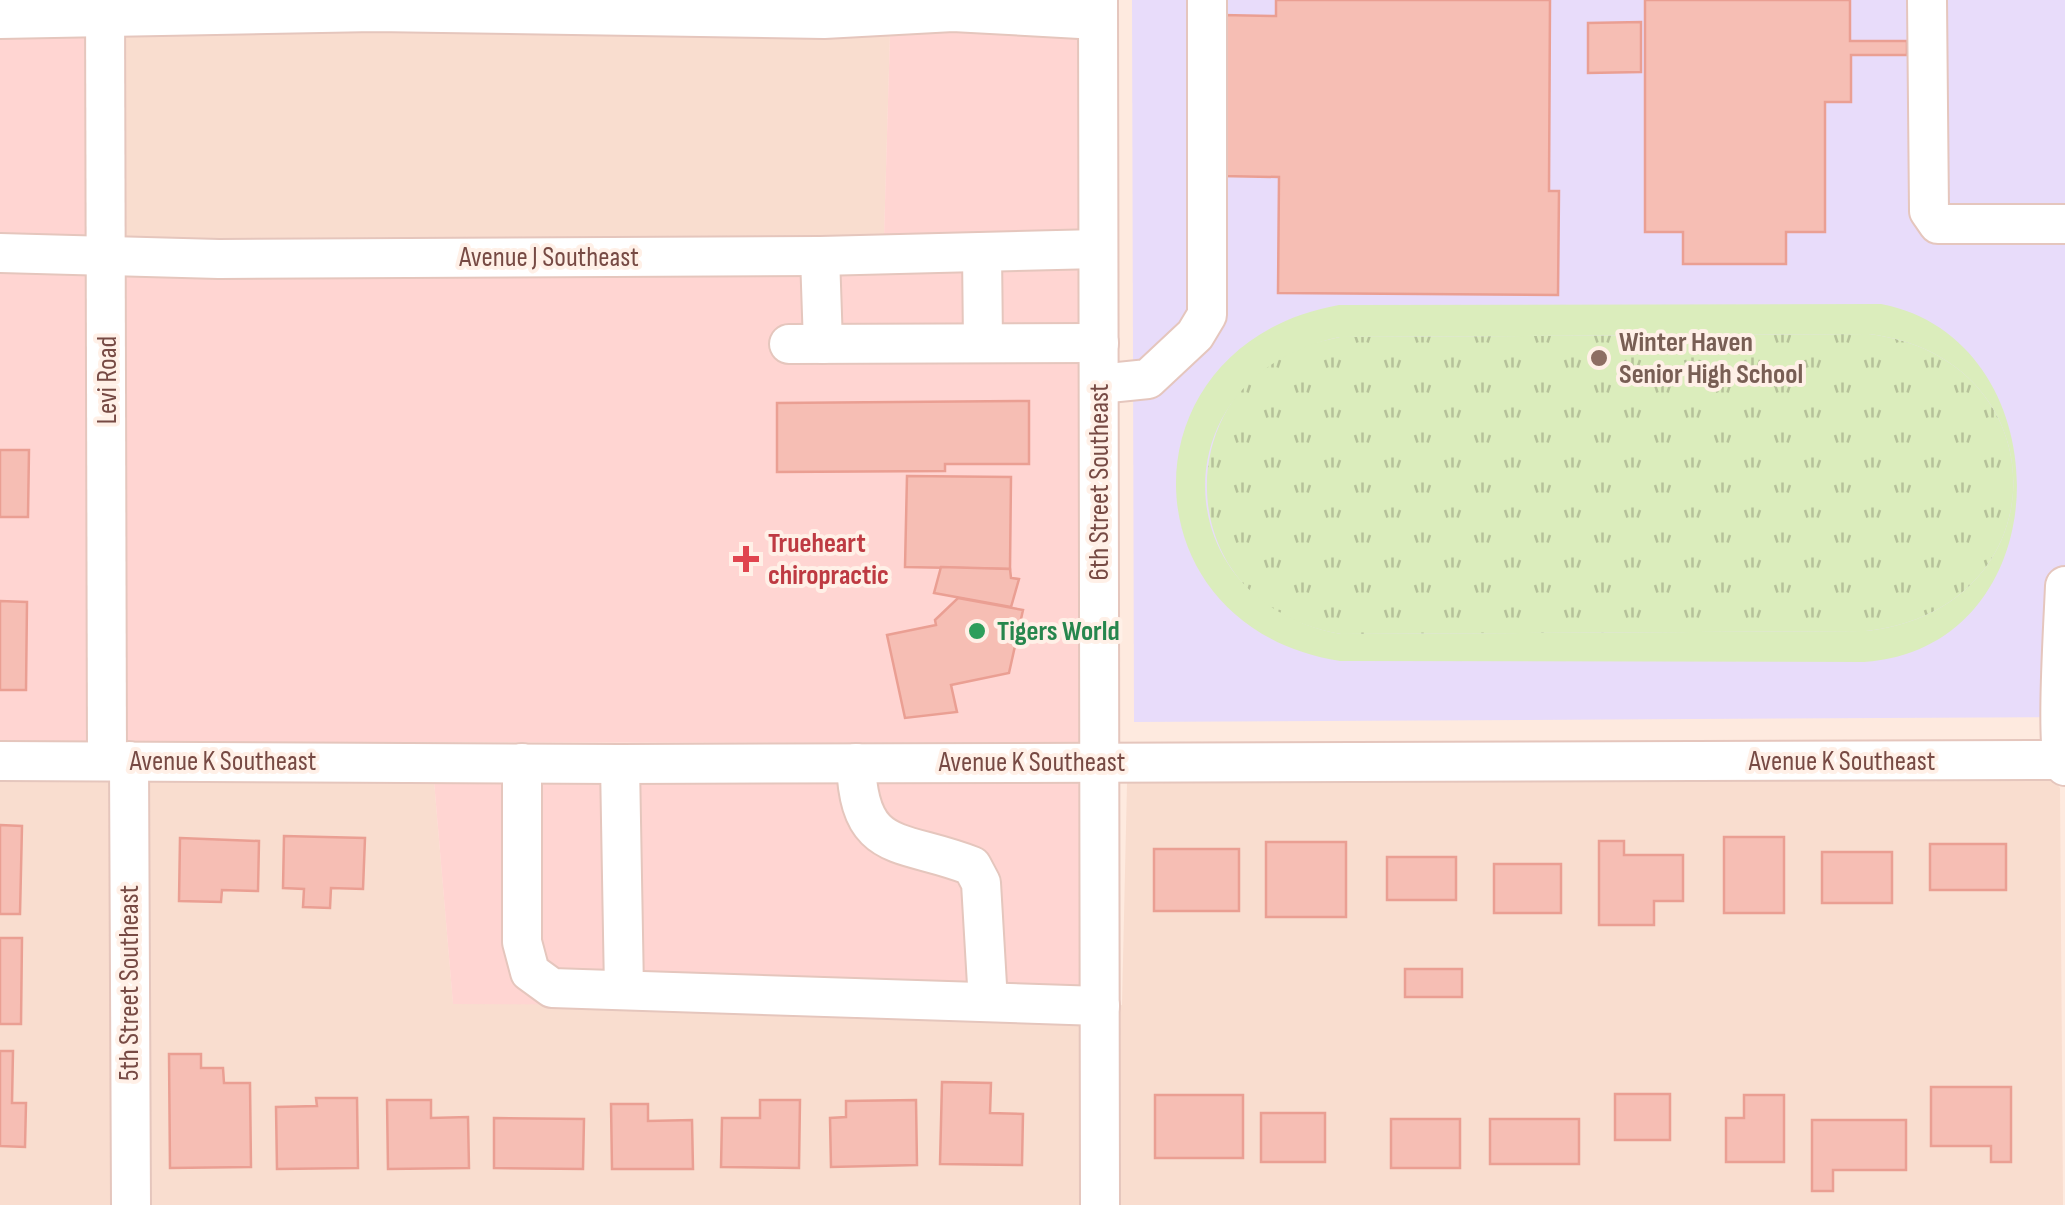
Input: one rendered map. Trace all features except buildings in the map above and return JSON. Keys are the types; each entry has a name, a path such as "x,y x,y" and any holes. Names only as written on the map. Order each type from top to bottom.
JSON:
{"street":[{"path":"1099,384 1148,379 1195,335 1207,316 1207,0"},
{"path":"1927,0 1928,210 1938,224 2065,224"},
{"path":"0,19 105,9 824,19 1098,10"},
{"name":"Levi Road","path":"105,9 118,760"},
{"name":"6th Street Southeast","path":"1098,10 1100,1205"},
{"name":"Avenue J Southeast","path":"0,253 219,259 820,256 1098,249"},
{"path":"982,253 983,342"},
{"path":"820,256 806,344 1099,342"},
{"path":"2064,762 2065,586"},
{"name":"5th Street Southeast","path":"118,760 131,1205"},
{"name":"Avenue K Southeast","path":"0,761 2064,762"},
{"path":"522,763 522,942 530,972 552,988 1100,1006"},
{"path":"856,763 860,804 875,831 891,840 972,866 981,883 988,1002"},
{"path":"620,764 624,990"}],"shaded area":[{"path":"0,0 88,0 91,237 0,234"},
{"path":"120,0 891,0 884,236 124,238"},
{"path":"891,0 1081,0 1082,231 884,236"},
{"name":"Winter Haven Senior High School","path":"1132,0 2065,0 2065,717 1134,722"},
{"path":"1082,268 1083,743 124,742 124,275 820,275"},
{"path":"0,272 91,274 90,742 0,742"},
{"path":"112,779 114,1205 0,1205 0,780"},
{"path":"2053,779 2060,788 2063,1205 1117,1205 1117,1006 1122,1005 1127,783"},
{"path":"145,780 434,781 453,1003 1083,1006 1083,1205 148,1205"},
{"path":"434,781 1083,781 1083,1006 453,1004"}],"green space":[{"path":"1881,304 1941,329 1984,373 2009,429 2017,491 2006,552 1977,605 1930,644 1864,662 1340,661 1269,638 1218,597 1187,544 1176,485 1186,426 1216,372 1267,330 1339,305","holes":["1869,334 1933,353 1978,388 2005,433 2013,484 2004,534 1976,579 1930,613 1866,631 1341,634 1282,614 1239,579 1214,535 1205,487 1213,438 1238,394 1281,359 1340,337"]},
{"path":"1869,334 1933,353 1978,388 2005,433 2013,484 2004,534 1976,579 1930,613 1866,631 1341,634 1294,620 1252,593 1229,564 1214,532 1207,498 1209,463 1218,430 1234,399 1258,372 1308,345 1340,337"}],"place":[{"name":"Winter Haven Senior High School","path":"1599,358"},
{"name":"Trueheart chiropractic","path":"746,559"},
{"name":"Tigers World","path":"977,631"}]}
